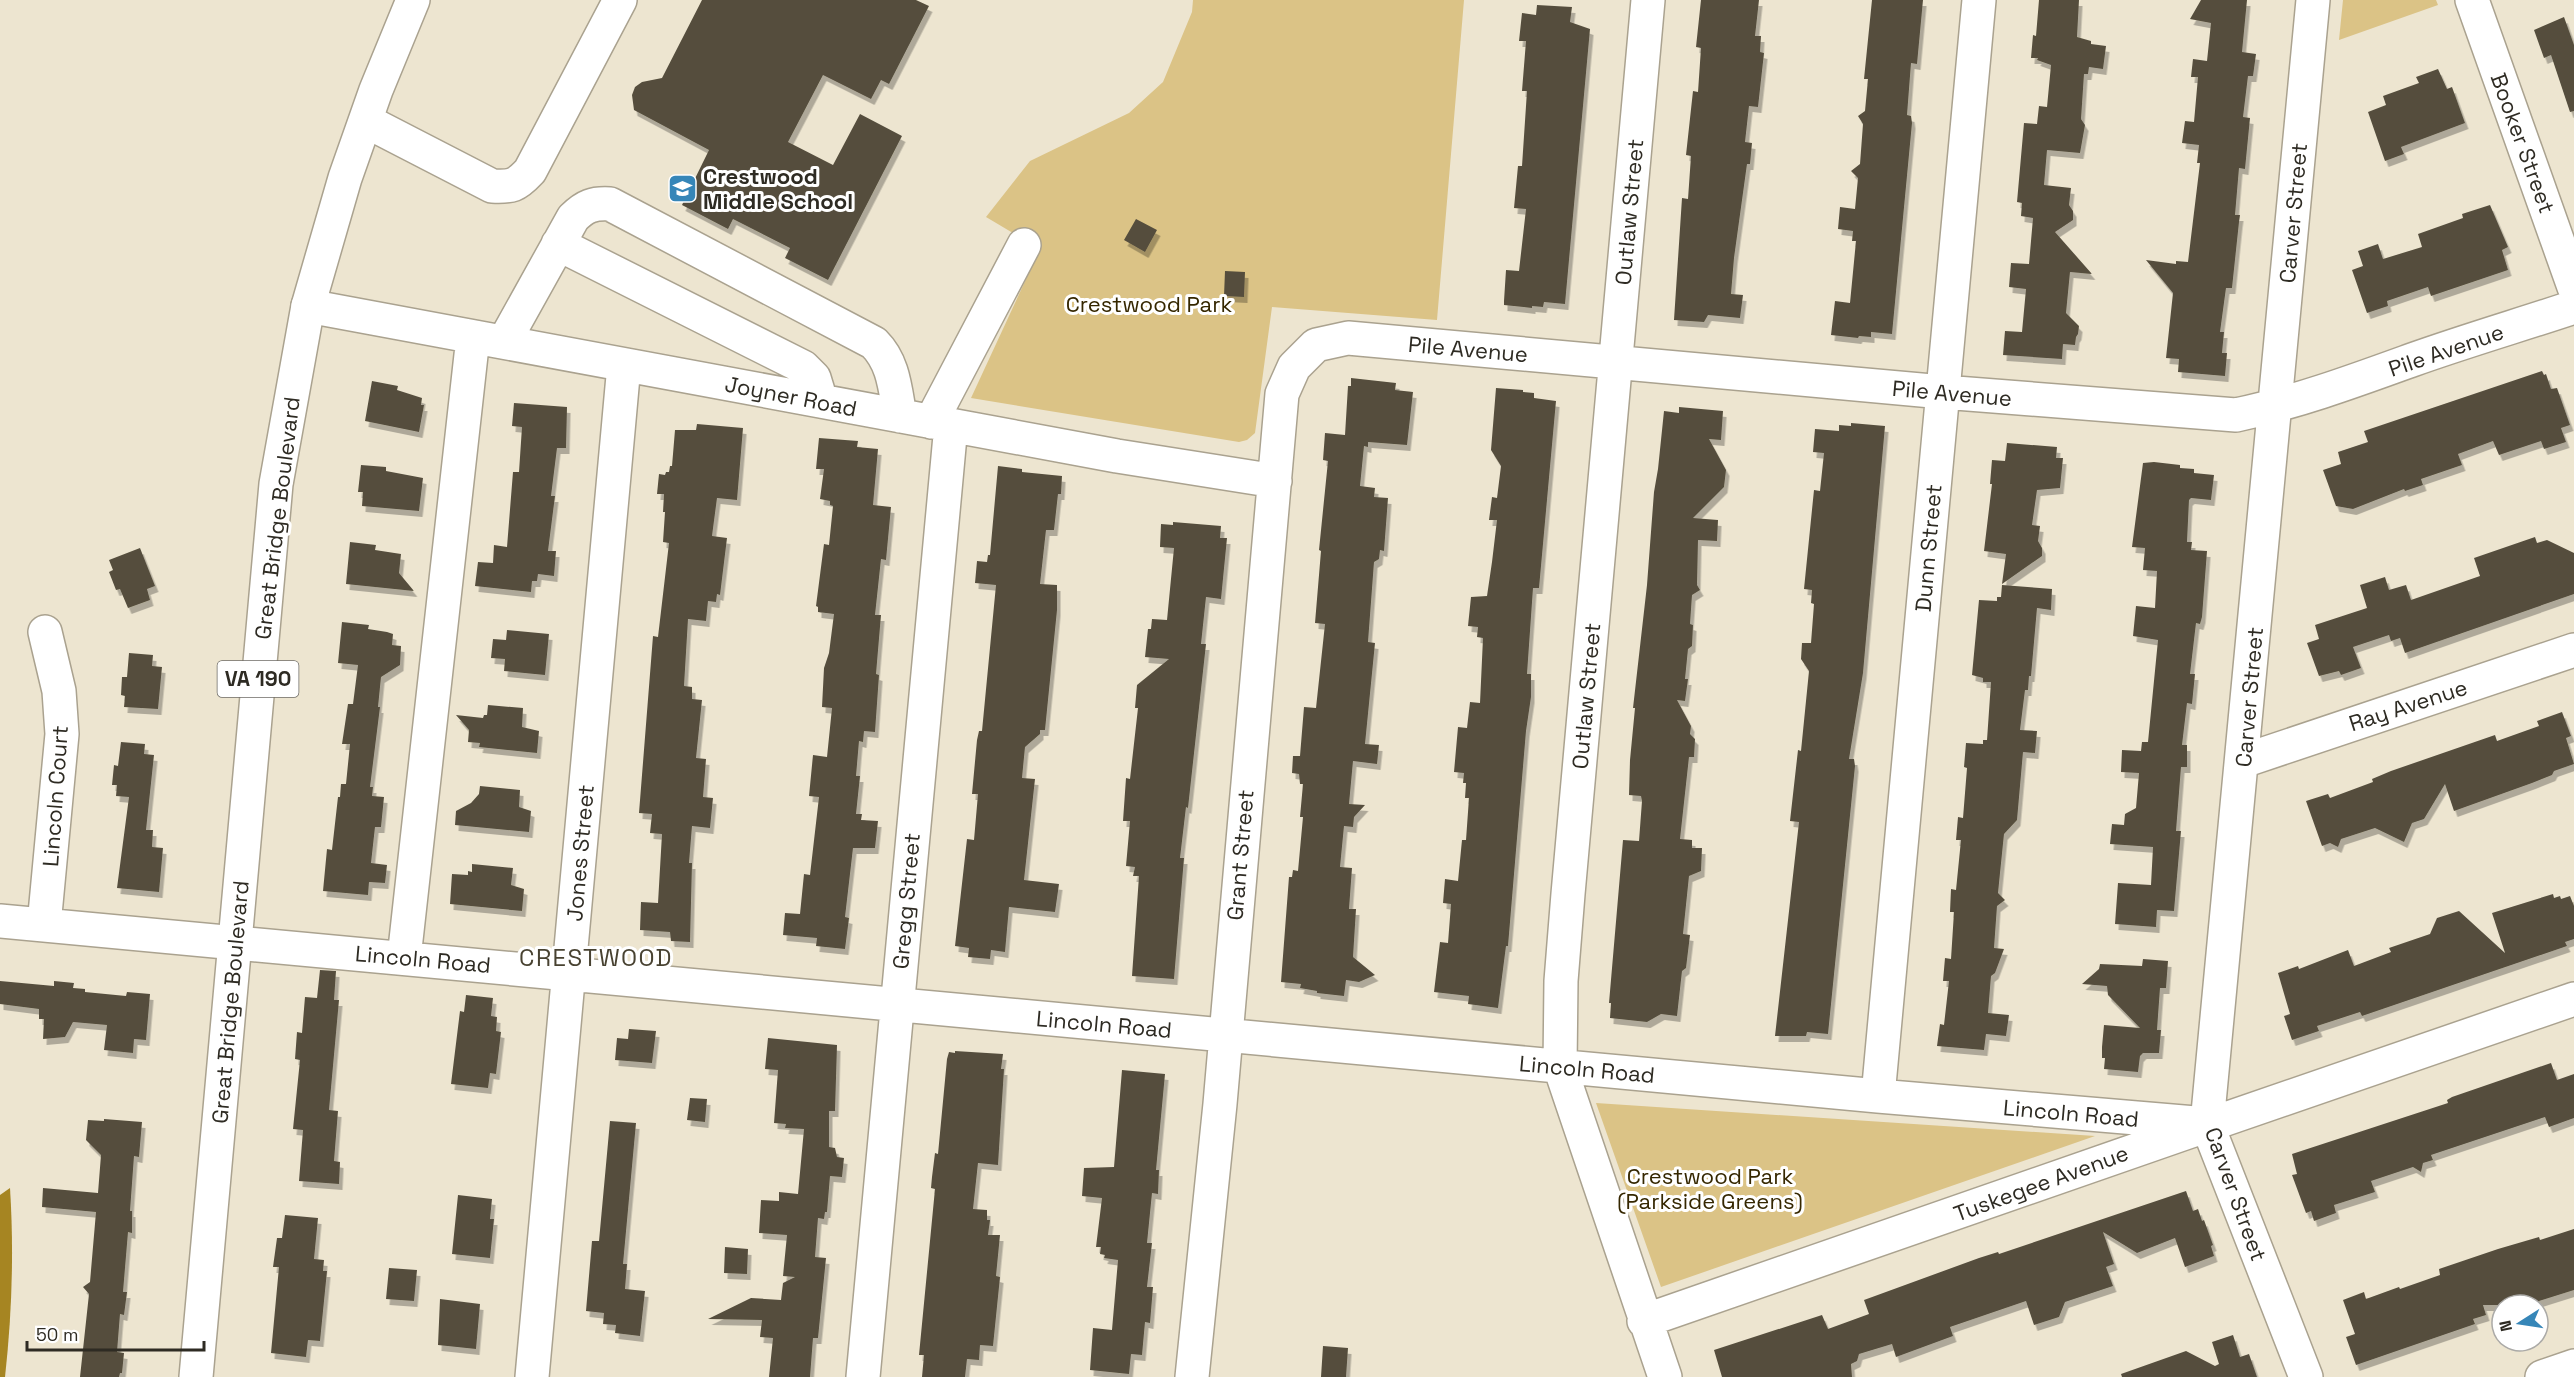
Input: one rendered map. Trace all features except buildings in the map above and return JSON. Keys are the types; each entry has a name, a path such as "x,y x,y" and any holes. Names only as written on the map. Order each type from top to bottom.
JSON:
{"street":[{"name":"Great Bridge Boulevard","path":"196,1377 275,496 308,306 345,178 413,0"},
{"path":"366,122 492,186 509,187 520,182 530,171 620,0"},
{"name":"Outlaw Street","path":"1648,0 1568,894 1561,981 1560,1067 1644,1321 1665,1377"},
{"name":"Dunn Street","path":"1878,1096 1979,0"},
{"name":"Carver Street","path":"2306,1377 2207,1124 2313,0"},
{"name":"Booker Street","path":"2472,0 2574,287"},
{"path":"404,958 488,339 558,244 573,218 584,207 596,203 609,204 874,343 884,353 927,421 1024,245"},
{"path":"558,244 803,367 814,378 820,401"},
{"name":"Joyner Road","path":"308,306 1117,456 1275,481"},
{"name":"Pile Avenue","path":"1316,345 1348,338 1943,392 2236,415 2275,407 2574,307"},
{"name":"Grant Street","path":"1192,1377 1282,394 1294,367 1316,345"},
{"name":"Jones Street","path":"532,1377 624,365"},
{"name":"Gregg Street","path":"863,1377 897,1005 927,421"},
{"name":"Lincoln Court","path":"44,925 62,734 59,691 45,632"},
{"name":"Ray Avenue","path":"2243,760 2574,650"},
{"name":"Lincoln Road","path":"0,921 1560,1067 2207,1124"},
{"name":"Tuskegee Avenue","path":"1644,1321 2207,1124 2574,999"},
{"path":"2542,1377 2574,1366"}],"green space":[{"name":"Crestwood Park","path":"1193,0 1464,0 1437,320 1272,307 1255,433 1247,440 1239,442 971,398 1040,249 986,217 1030,161 1129,113 1163,82 1192,12"},
{"path":"2343,0 2436,0 2438,5 2339,40"},
{"name":"Crestwood Park (Parkside Greens)","path":"1596,1103 2095,1136 1661,1287"}],"shaded area":[{"path":"10,1188 11,1306 5,1377 0,1377 0,1195"}],"place":[{"name":"Crestwood Middle School","path":"682,189"}],"district":[{"name":"CRESTWOOD","path":"596,958"}]}
